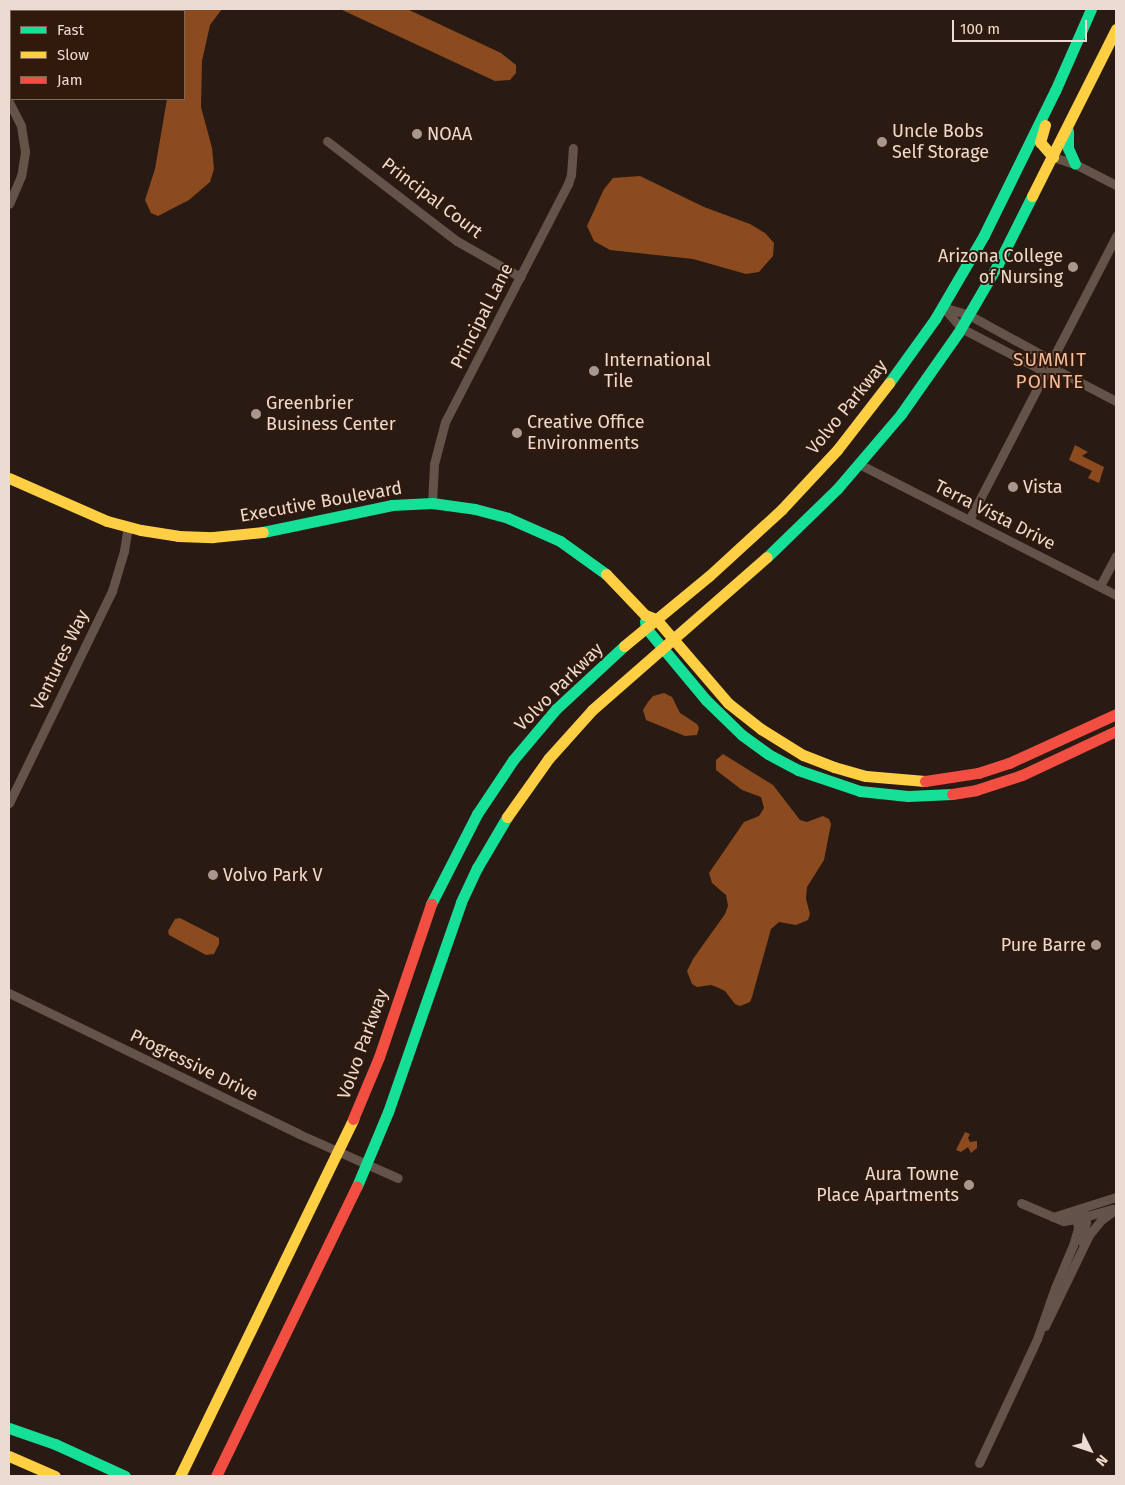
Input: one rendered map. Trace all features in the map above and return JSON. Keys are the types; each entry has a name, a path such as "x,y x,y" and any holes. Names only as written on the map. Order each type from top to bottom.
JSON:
{"main road":[{"name":"Volvo Parkway","path":"180,1476 368,1087 432,902 477,814 513,760 556,709 603,664 751,538 818,471 883,393 943,307 999,206 1091,9"},
{"path":"1053,158 1041,145 1041,136 1081,47 1083,28"},
{"path":"216,1476 367,1164 399,1079 452,926 470,882 493,839 529,784 570,734 616,687 772,554 859,464 920,388 969,315 1002,258 1116,29"},
{"path":"1068,126 1068,148 1075,164"},
{"name":"Executive Boulevard","path":"9,478 87,514 128,527 178,536 228,536 277,530 374,508 432,503 475,509 508,518 551,536 605,573 645,615 656,619"},
{"path":"645,615 646,628 717,712 755,745 798,770 828,782 860,791 908,796 943,795 976,790 1022,775 1114,733"},
{"path":"656,619 728,702 774,739 818,762 866,776 928,780 978,773 1009,763 1116,714"},
{"path":"9,1428 54,1444 125,1476"},
{"path":"9,1456 55,1476"}],"street":[{"path":"9,102 21,126 24,152 20,176 9,204"},
{"name":"Principal Court","path":"328,141 457,240 520,277"},
{"name":"Principal Lane","path":"432,503 434,459 445,422 568,184 571,175 573,148"},
{"path":"1053,158 1075,164 1116,185"},
{"path":"969,520 1116,236"},
{"path":"943,307 969,315 1044,356 1049,366 1116,401"},
{"path":"943,307 960,328 1038,368 1049,366"},
{"name":"Terra Vista Drive","path":"859,464 1116,595"},
{"name":"Ventures Way","path":"9,803 112,591 124,550 128,527"},
{"path":"1100,586 1116,556"},
{"name":"Progressive Drive","path":"9,993 398,1178"},
{"path":"1021,1203 1062,1221 1116,1197"},
{"path":"1080,1214 1116,1208"},
{"path":"1036,1339 1050,1319 1089,1235 1101,1220 1116,1208"},
{"path":"1066,1286 1069,1266 1085,1230 1080,1214"},
{"path":"980,1463 1036,1339 1076,1237 1080,1214"}],"shaded area":[{"path":"222,9 210,25 202,61 201,107 212,148 214,169 210,182 189,200 158,216 151,213 145,200 155,169 167,100 185,100 185,10 154,10"},
{"path":"340,9 407,9 501,53 516,65 516,73 510,80 495,81"},
{"path":"640,176 704,207 750,224 765,233 774,243 773,256 759,272 746,274 693,259 610,250 594,241 587,226 604,189 613,178"},
{"path":"1075,445 1088,452 1082,456 1104,467 1099,483 1088,478 1092,471 1069,460"},
{"path":"664,693 672,697 680,713 697,724 699,728 697,735 685,736 646,720 643,710 648,702 653,696"},
{"path":"723,754 773,785 800,820 807,822 823,816 829,819 831,824 824,860 807,887 806,899 810,914 808,920 796,925 779,922 771,929 750,1002 740,1006 735,1004 725,991 719,988 711,985 697,987 692,984 687,971 693,959 725,914 728,906 726,895 712,883 709,873 744,822 759,816 764,808 761,797 742,790 716,770 716,760"},
{"path":"180,918 219,938 219,944 214,954 206,955 169,935 168,931 175,919"},
{"path":"965,1132 970,1134 968,1138 970,1142 977,1141 977,1148 971,1153 968,1147 961,1152 956,1150"}],"traffic: fast":[{"path":"889,383 935,319 984,235 1055,91 1091,9"},
{"path":"1068,131 1068,148 1075,164"},
{"path":"767,557 837,489 901,414 958,333 997,266 1032,196"},
{"path":"263,532 392,505 432,503 475,509 508,518 560,541 606,574"},
{"path":"645,621 646,628 706,700 742,735 768,754 798,770 860,791 908,796 952,794"},
{"path":"431,904 477,814 513,760 556,709 624,646"},
{"path":"357,1186 388,1112 461,902 477,868 507,817"},
{"path":"9,1428 55,1444 125,1476"}],"traffic: slow":[{"path":"1032,196 1116,29"},
{"path":"1045,125 1040,142 1053,157"},
{"path":"624,646 709,576 782,509 837,450 889,383"},
{"path":"9,478 107,521 141,530 178,536 213,537 263,532"},
{"path":"507,817 549,758 592,710 767,557"},
{"path":"606,574 645,615 656,619 728,703 761,729 803,755 834,767 866,776 925,781"},
{"path":"180,1476 353,1119"},
{"path":"9,1456 55,1476"}],"traffic: jam":[{"path":"925,781 978,773 1009,763 1116,714"},
{"path":"952,794 976,790 1022,775 1116,731"},
{"path":"353,1119 379,1057 431,904"},
{"path":"216,1476 357,1186"}],"place":[{"name":"NOAA","path":"417,134"},
{"name":"Uncle Bobs Self Storage","path":"882,142"},
{"name":"Arizona College of Nursing","path":"1073,267"},
{"name":"International Tile","path":"594,371"},
{"name":"Greenbrier Business Center","path":"256,414"},
{"name":"Creative Office Environments","path":"517,433"},
{"name":"Vista","path":"1013,487"},
{"name":"Volvo Park V","path":"213,875"},
{"name":"Pure Barre","path":"1096,945"},
{"name":"Aura Towne Place Apartments","path":"969,1185"}],"district":[{"name":"SUMMIT POINTE","path":"1050,371"}]}
